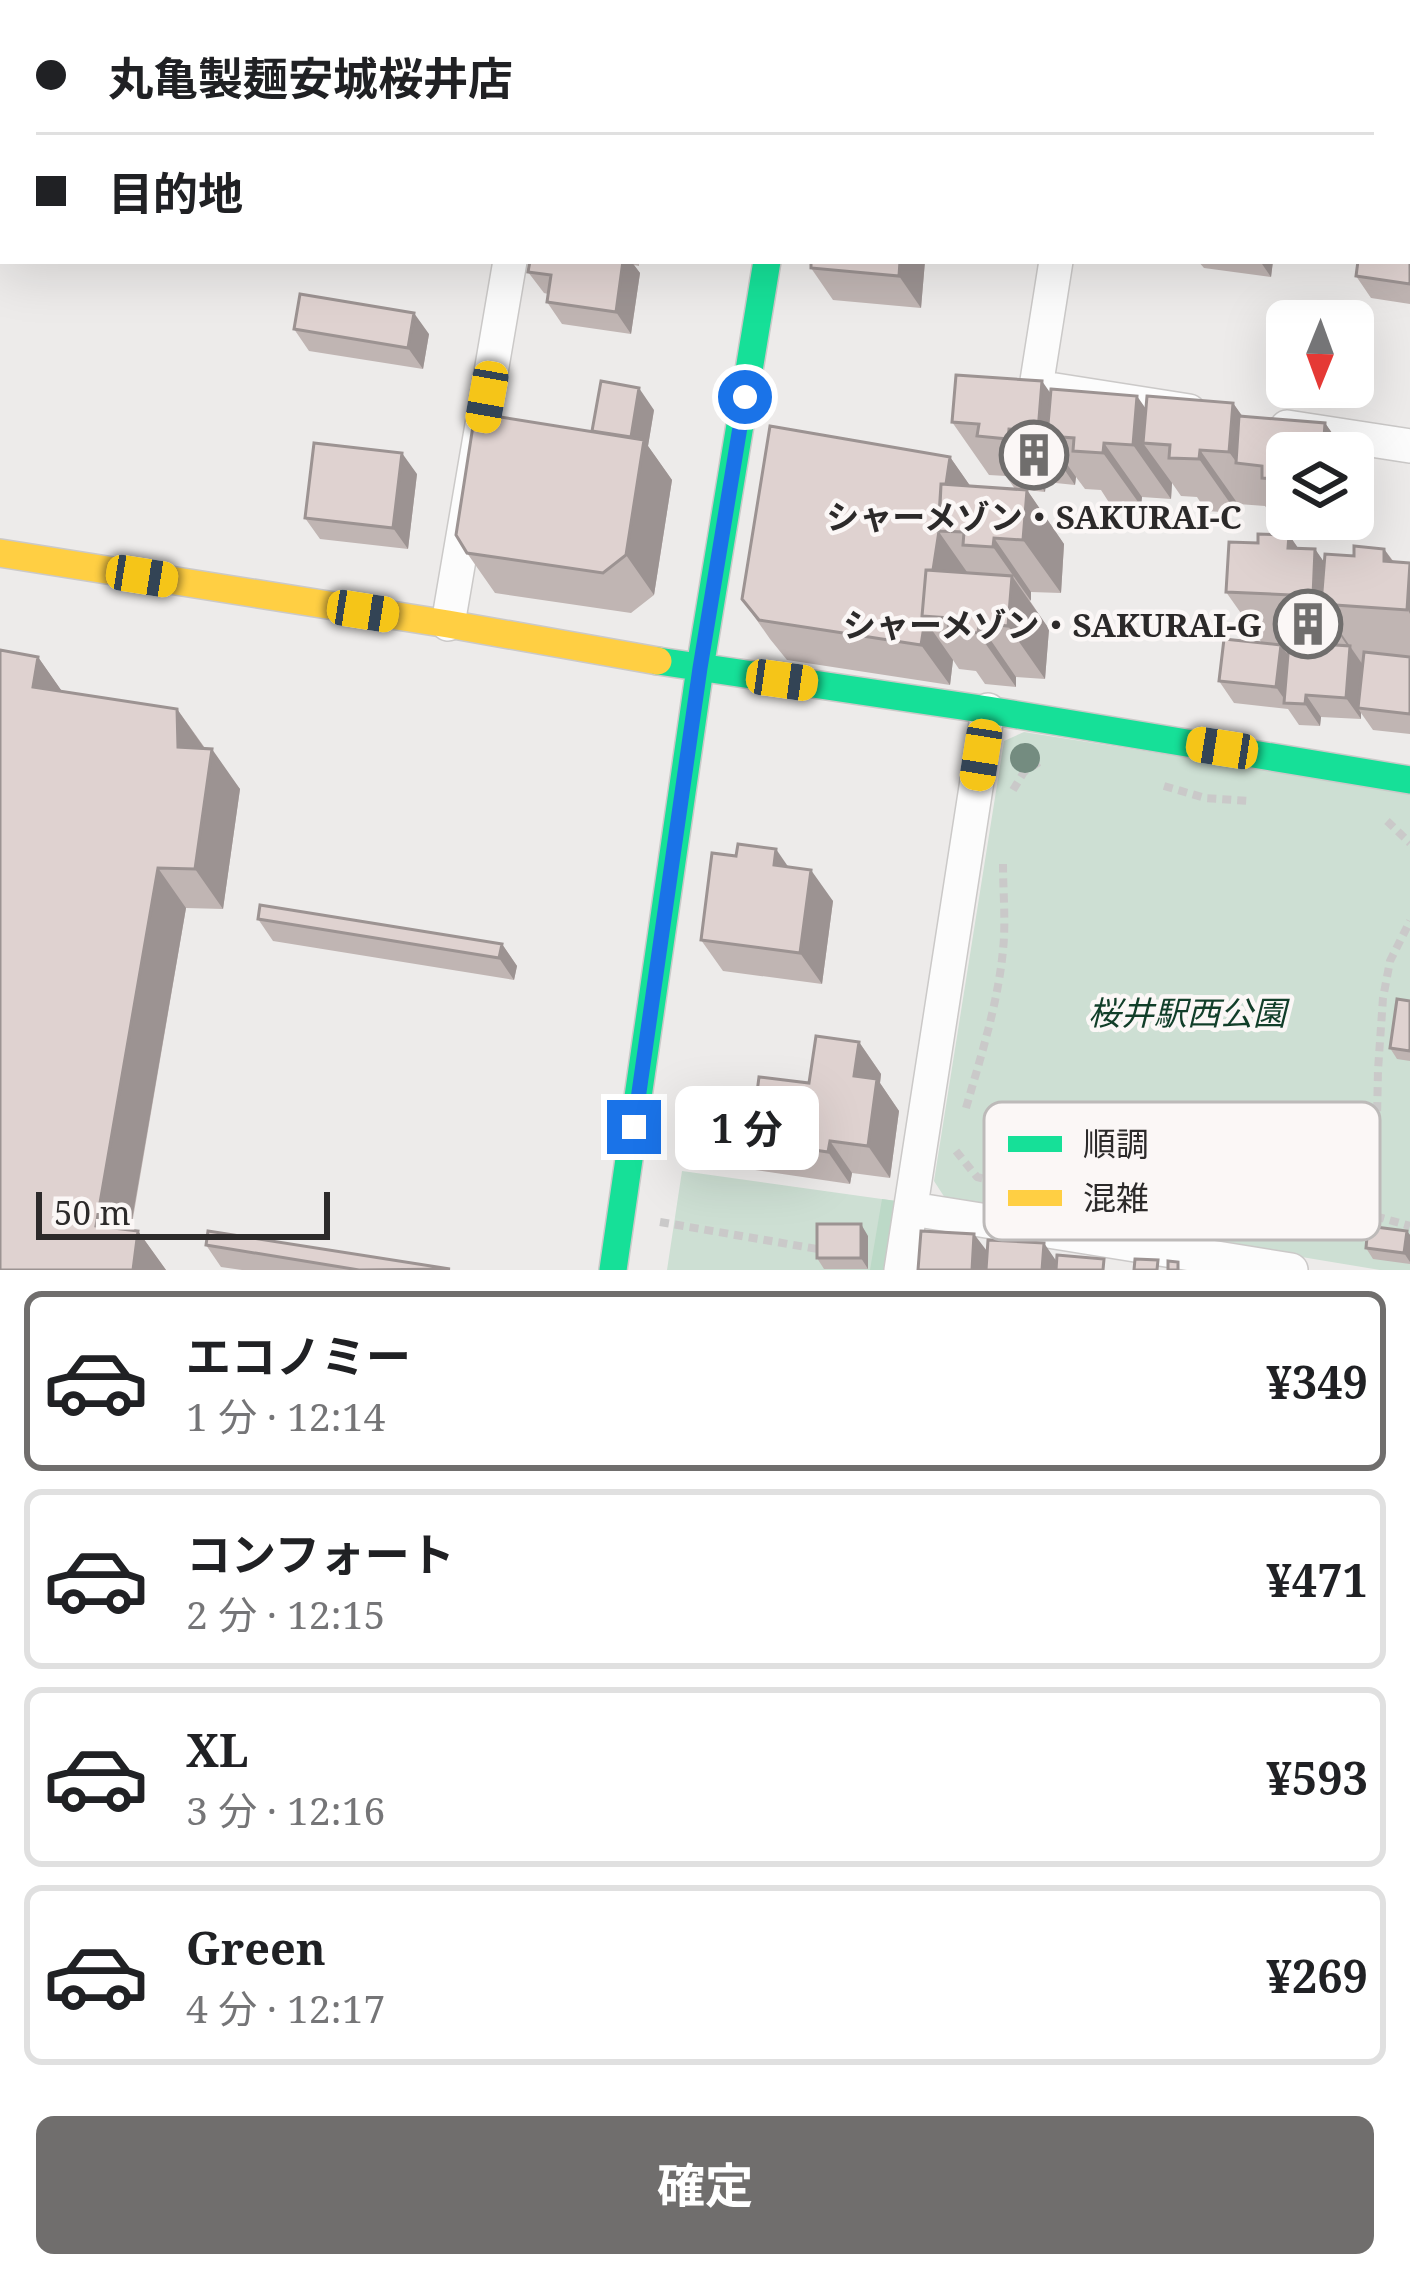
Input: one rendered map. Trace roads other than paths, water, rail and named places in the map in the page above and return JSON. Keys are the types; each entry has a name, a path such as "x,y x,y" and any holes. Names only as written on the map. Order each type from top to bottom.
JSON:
{"street":[{"path":"448,625 509,264"},
{"path":"613,1270 700,668 767,264"},
{"path":"1056,264 1036,387 1410,446"},
{"path":"0,554 1410,780"},
{"path":"902,1270 988,710"},
{"path":"912,1209 984,1221"},
{"path":"1105,1240 1291,1270"}],"place":[{"name":"シャーメゾン・SAKURAI-C","path":"1034,455"},
{"name":"シャーメゾン・SAKURAI-G","path":"1308,624"}],"park label":[{"name":"桜井駅西公園","path":"1187,1012"}]}
